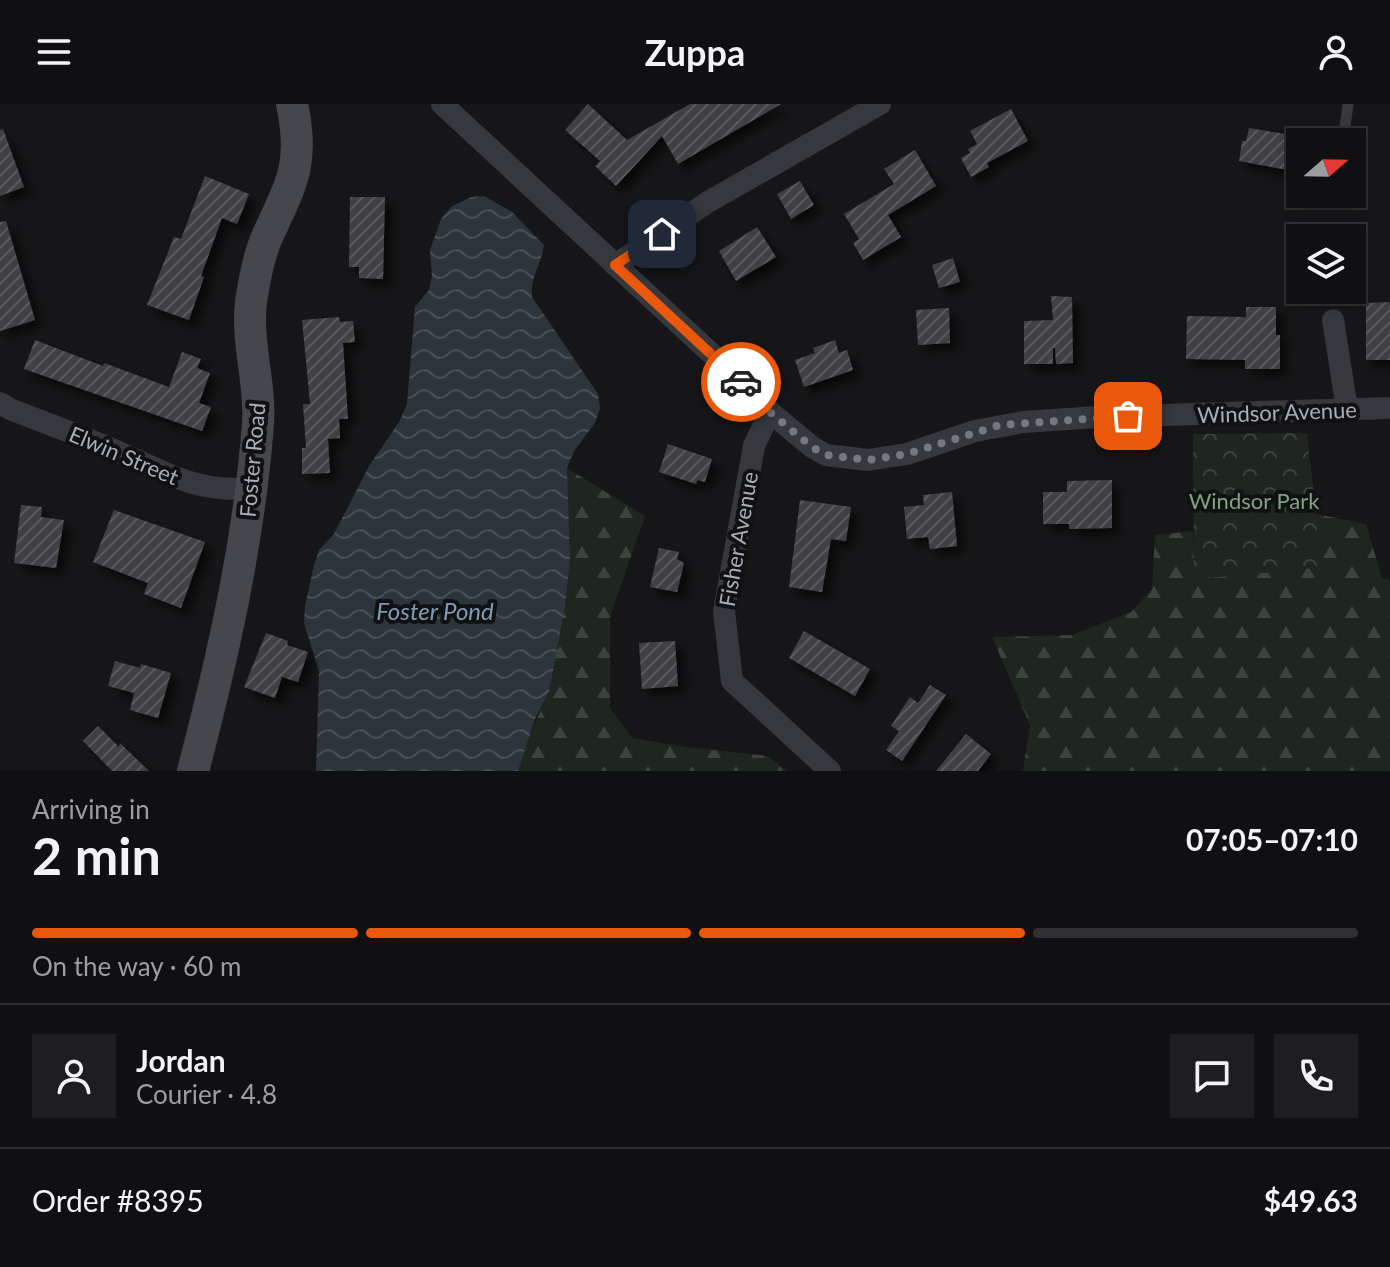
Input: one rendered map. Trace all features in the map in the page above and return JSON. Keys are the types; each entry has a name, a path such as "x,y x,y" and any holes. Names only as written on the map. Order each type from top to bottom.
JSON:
{"street":[{"name":"Foster Road","path":"193,771 237,573 252,488 259,403 251,347 250,307 265,240 287,197 295,169 298,131 292,104"},
{"name":"Windsor Avenue","path":"442,104 770,412 826,455 868,460 907,454 975,431 1023,422 1390,408"},
{"path":"615,265 708,202 880,104"},
{"path":"1333,320 1347,409"},
{"name":"Elwin Street","path":"0,403 191,484 227,491 252,488"},
{"name":"Fisher Avenue","path":"770,412 754,446 724,611 732,681 830,771"}],"lane":[{"path":"1345,128 1348,104"}],"green space":[{"name":"Windsor Park","path":"1307,433 1322,567 1194,579 1193,434"},
{"path":"567,468 645,516 610,617 610,708 632,738 768,756 787,771 518,771 526,743 549,692 568,531"},
{"path":"1316,514 1366,524 1382,578 1390,580 1390,771 1023,771 1030,725 992,637 1072,635 1131,612 1152,589 1155,535 1193,531 1195,579 1321,567"}],"water":[{"name":"Foster Pond","path":"484,196 512,212 544,245 532,297 598,394 600,408 595,423 574,451 567,468 570,559 549,692 535,719 518,771 316,771 319,671 304,623 314,565 319,550 334,534 369,466 399,422 407,404 415,307 429,290 432,276 430,250 441,219 451,207 471,197"}],"building":[{"path":"588,104 627,140 690,104 781,104 678,164 662,136 616,186 595,166 600,161 565,130"},
{"path":"1011,109 1028,141 987,163 989,167 971,177 961,158 977,144 970,131"},
{"path":"1249,128 1286,134 1286,170 1239,161 1242,141 1246,141"},
{"path":"3,129 24,187 0,196 0,130"},
{"path":"915,150 936,186 888,215 901,237 863,260 853,243 859,239 844,214 894,184 884,169"},
{"path":"205,176 249,194 237,224 222,218 189,320 147,305 174,237 181,239"},
{"path":"800,181 814,205 791,219 777,194"},
{"path":"350,197 385,197 383,279 359,278 359,267 349,267"},
{"path":"6,221 35,320 0,331 0,222"},
{"path":"757,227 776,257 736,281 719,251"},
{"path":"953,258 960,282 939,288 932,265"},
{"path":"1051,296 1072,297 1073,363 1056,364 1053,348 1053,364 1024,364 1024,321 1053,320"},
{"path":"1390,302 1390,360 1366,360 1366,303"},
{"path":"1246,307 1276,307 1280,369 1245,369 1245,360 1186,359 1187,316 1246,317"},
{"path":"949,308 950,343 918,345 916,310"},
{"path":"339,317 340,322 353,321 355,342 343,343 348,419 339,419 340,438 328,439 330,473 302,474 302,448 306,448 303,404 310,404 302,320"},
{"path":"35,340 169,387 182,352 201,359 197,368 210,373 199,403 211,407 202,431 24,369"},
{"path":"835,340 839,353 847,350 853,370 804,387 795,360 815,353 813,348"},
{"path":"668,444 712,459 705,482 697,480 696,484 659,472"},
{"path":"1112,480 1112,528 1069,529 1069,524 1043,524 1043,492 1067,492 1067,481"},
{"path":"952,492 957,546 930,549 928,537 907,539 904,507 924,505 923,495"},
{"path":"800,500 851,507 846,541 831,539 822,592 789,587"},
{"path":"21,505 42,507 41,517 64,520 56,568 14,563"},
{"path":"114,510 205,542 181,608 144,594 148,583 93,562"},
{"path":"659,548 679,552 677,559 684,563 677,592 650,587"},
{"path":"804,631 870,669 855,696 789,658"},
{"path":"266,633 308,652 298,682 282,677 275,698 244,687"},
{"path":"675,641 678,686 642,689 639,643"},
{"path":"115,661 140,668 141,664 171,673 158,718 130,710 134,693 108,686"},
{"path":"930,685 946,695 902,761 886,750 899,731 891,726 910,697 918,703"},
{"path":"98,726 149,771 112,771 83,741"},
{"path":"966,734 991,754 978,771 936,771"}],"way so far":[{"path":"741,382 770,412 812,447 826,455 868,460 907,454 1000,425 1128,416"}],"route":[{"path":"662,234 615,265 741,382"}]}
